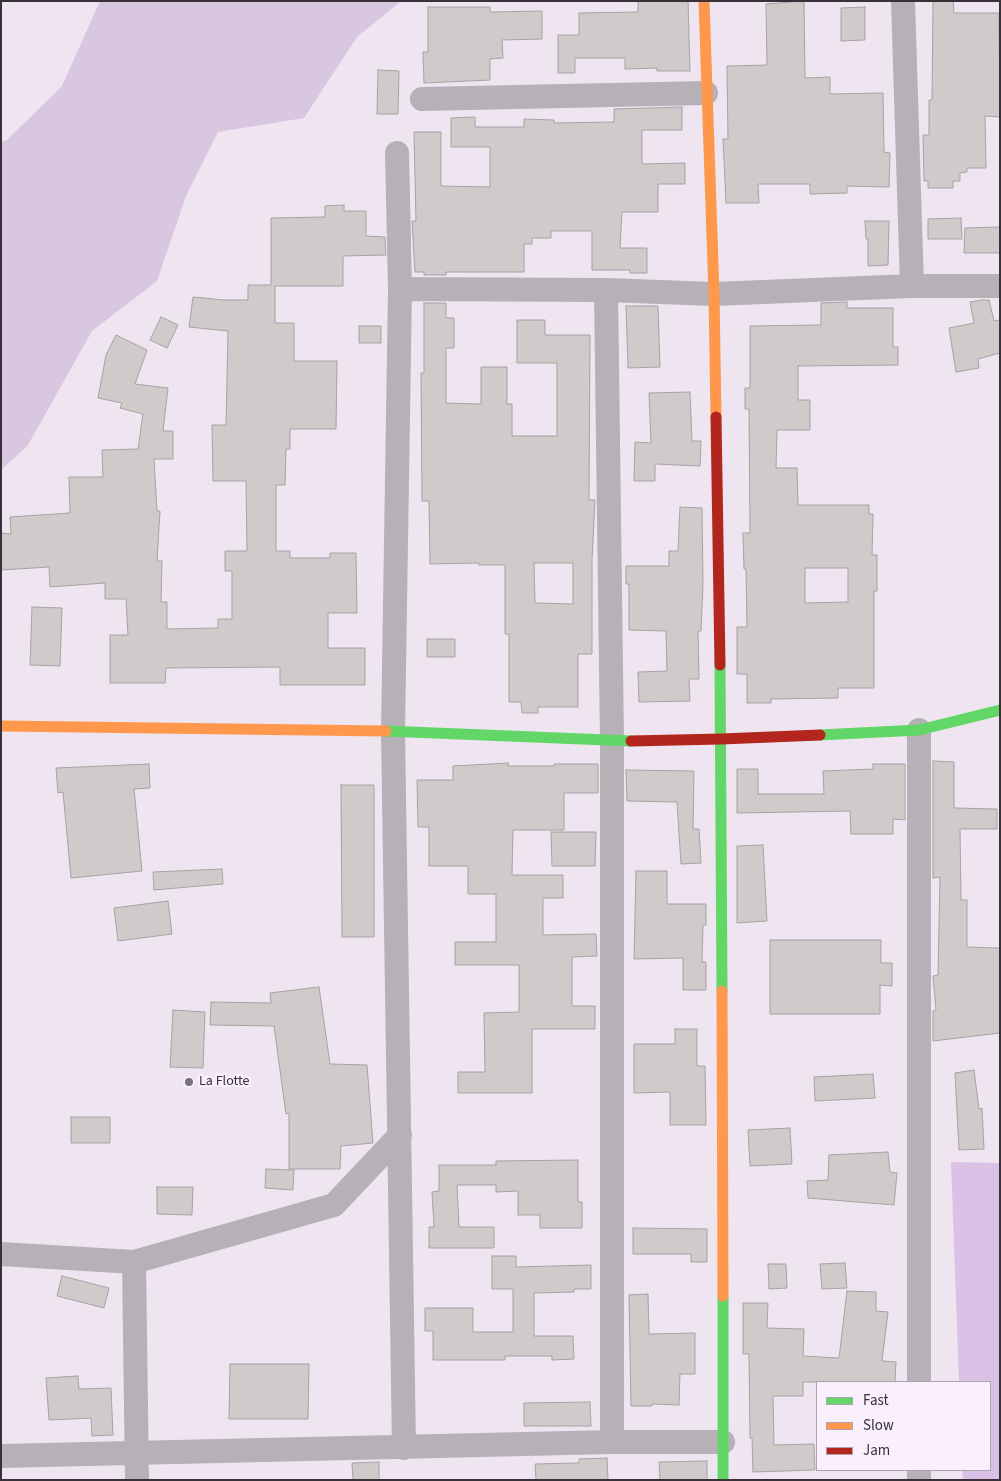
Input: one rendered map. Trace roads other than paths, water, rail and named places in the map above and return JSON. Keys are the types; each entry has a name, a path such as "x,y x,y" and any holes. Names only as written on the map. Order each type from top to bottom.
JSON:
{"street":[{"path":"704,1 714,294 721,738 723,1480"},
{"path":"903,1 912,286"},
{"path":"422,99 706,93"},
{"path":"397,154 400,289 392,732 404,1448"},
{"path":"400,289 606,290 714,294 912,286 1000,286"},
{"path":"606,290 612,741 612,1442"},
{"path":"1,726 392,732 612,741 919,730 1000,710"},
{"path":"919,730 919,1381"},
{"path":"1,1254 134,1262 334,1205 400,1135"},
{"path":"134,1262 138,1480"},
{"path":"1,1456 612,1442 723,1442"}],"place":[{"name":"La Flotte","path":"189,1082"}]}
